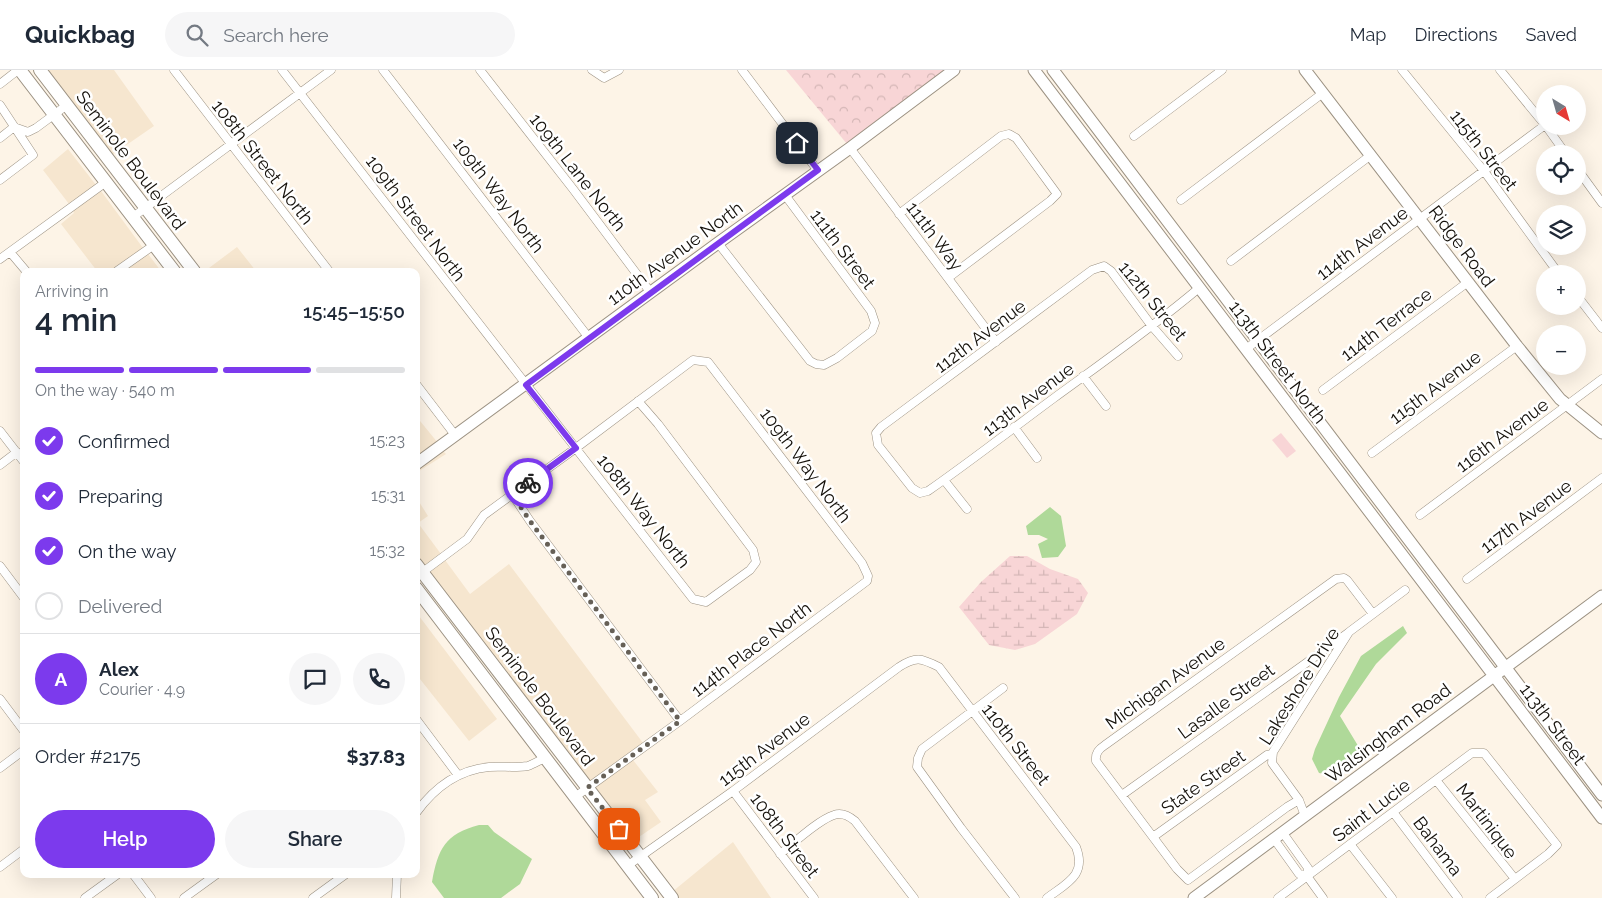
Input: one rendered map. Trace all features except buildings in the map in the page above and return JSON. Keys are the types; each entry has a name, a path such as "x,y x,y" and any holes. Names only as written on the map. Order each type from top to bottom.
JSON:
{"main road":[{"name":"Seminole Boulevard","path":"19,70 55,114 172,268"},
{"name":"Seminole Boulevard","path":"40,70 192,268"},
{"name":"110th Avenue North","path":"420,461 954,70"},
{"name":"113th Street North","path":"1034,70 1494,675"},
{"name":"113th Street North","path":"1052,70 1505,668"},
{"name":"Ridge Road","path":"1306,70 1517,346 1560,399 1602,433"},
{"name":"Seminole Boulevard","path":"420,574 672,898"},
{"name":"Seminole Boulevard","path":"420,593 652,898"},
{"name":"Walsingham Road","path":"1194,898 1602,596"},
{"name":"113th Street","path":"1505,668 1602,795"},
{"name":"113th Street","path":"1494,675 1602,818"}],"street":[{"path":"0,84 19,70"},
{"name":"108th Street North","path":"174,70 327,268"},
{"name":"109th Street North","path":"282,70 526,385"},
{"path":"133,217 331,70"},
{"name":"109th Way North","path":"383,70 589,338"},
{"name":"109th Lane North","path":"480,70 651,293"},
{"path":"592,70 604,78 619,70"},
{"path":"742,70 818,170"},
{"path":"1134,136 1222,70"},
{"name":"115th Street","path":"1402,70 1484,171 1552,265"},
{"path":"1500,70 1536,115"},
{"path":"1181,200 1323,93"},
{"path":"0,105 33,155 0,180"},
{"path":"14,127 28,132 67,105"},
{"path":"0,138 14,127"},
{"name":"114th Avenue","path":"1246,350 1536,133"},
{"path":"899,214 1001,136 1009,134 1016,138 1057,194 948,278"},
{"name":"111th Way","path":"850,148 996,342"},
{"path":"1231,261 1371,156"},
{"path":"1586,181 1602,203"},
{"path":"0,259 106,182"},
{"name":"111th Street","path":"718,243 810,360 816,364 824,365 837,358 872,331 875,323 871,311 785,195"},
{"name":"Seminole Boulevard","path":"121,268 154,245"},
{"path":"10,252 23,268"},
{"name":"112th Street","path":"1104,266 1111,270 1151,325 1178,356"},
{"name":"112th Avenue","path":"920,493 912,488 878,445 876,434 881,427 1092,270 1104,266"},
{"name":"114th Terrace","path":"1323,390 1468,282"},
{"name":"113th Avenue","path":"920,493 928,491 944,480 1199,288"},
{"path":"1586,307 1602,328"},
{"name":"115th Avenue","path":"1372,453 1517,346"},
{"name":"109th Way North","path":"638,401 693,360 708,362 862,563 868,576"},
{"path":"1083,376 1106,406"},
{"name":"116th Avenue","path":"1420,514 1602,379"},
{"name":"108th Way North","path":"526,385 694,599 706,602 750,570 756,562 753,550 658,424 638,401"},
{"path":"420,389 455,436"},
{"path":"420,570 467,539 484,515 638,401"},
{"path":"1014,427 1037,458"},
{"path":"0,430 20,456"},
{"path":"0,465 17,452"},
{"name":"117th Avenue","path":"1468,579 1602,478"},
{"path":"944,480 967,509"},
{"path":"512,494 530,521 680,721"},
{"path":"0,566 20,593"},
{"name":"114th Place North","path":"575,797 868,581 868,576"},
{"name":"Michigan Avenue","path":"1298,800 1188,880 1152,837 1096,761 1096,757 1099,750 1330,582 1340,578 1347,580 1373,614"},
{"name":"Lakeshore Drive","path":"1305,816 1298,800 1272,763 1272,754 1349,632 1406,590"},
{"name":"Lasalle Street","path":"1122,795 1349,632"},
{"name":"115th Avenue","path":"627,866 733,791 899,667 911,659 920,659"},
{"name":"110th Street","path":"920,659 939,667 1064,832 1080,856 1078,870 1074,877 1047,898"},
{"path":"1004,688 922,750 918,758 917,767 949,813 1015,898"},
{"path":"0,699 20,726"},
{"path":"420,724 458,776"},
{"path":"0,768 20,753"},
{"name":"Saint Lucie","path":"1278,898 1472,753 1484,753 1557,845 1515,879"},
{"name":"State Street","path":"1152,837 1259,761 1272,754"},
{"path":"420,808 433,793 458,776 481,768 528,766 545,758"},
{"name":"Martinique","path":"1436,780 1515,879"},
{"name":"108th Street","path":"733,791 814,898"},
{"name":"Bahama","path":"1393,812 1458,898"},
{"path":"780,854 824,820 835,814 845,814 855,821 914,898"},
{"path":"1278,836 1299,874 1307,876 1324,898"},
{"path":"1350,844 1392,898"},
{"path":"0,867 20,852"},
{"path":"85,898 112,878"},
{"path":"136,878 151,898"},
{"path":"184,898 212,878"},
{"path":"313,898 340,878"},
{"path":"396,898 397,878"},
{"path":"1490,898 1515,879"}],"shaded area":[{"path":"46,70 114,70 154,126 112,155"},
{"path":"68,149 96,185 69,204 43,170"},
{"path":"101,191 143,248 114,268 95,268 61,224 74,213 73,211"},
{"path":"237,247 254,268 209,268"},
{"path":"148,254 159,268 128,268"},
{"path":"420,421 438,443 420,456"},
{"path":"442,450 446,454 420,470 420,466"},
{"path":"420,503 428,516 420,522"},
{"path":"1050,507 1061,516 1066,546 1058,557 1042,558 1038,544 1048,539 1039,535 1028,535 1026,526"},
{"path":"420,526 441,554 423,567 420,563"},
{"path":"445,560 470,594 509,564 643,743 588,783 428,573"},
{"path":"420,617 497,719 469,741 420,679"},
{"path":"1403,626 1407,633 1376,664 1340,716 1360,749 1331,775 1319,773 1312,759 1315,749 1339,697 1361,656"},
{"path":"633,760 658,792 645,800 661,822 633,841 592,789"},
{"path":"479,825 488,825 494,832 532,859 520,884 501,898 444,898 432,882 437,860 445,844 451,838 458,833"},
{"path":"733,842 771,898 676,898 672,892"}],"green space":[{"path":"786,70 948,70 847,144"},
{"path":"1281,433 1296,451 1287,458 1272,440"},
{"path":"1010,556 1027,556 1050,569 1078,579 1088,593 1077,614 1035,644 1015,650 989,645 959,607 981,582"}],"way so far":[{"path":"528,483 512,494 530,521 680,721 587,788 619,829"}],"route":[{"path":"528,483 576,448 526,385 818,170 797,143"}]}
